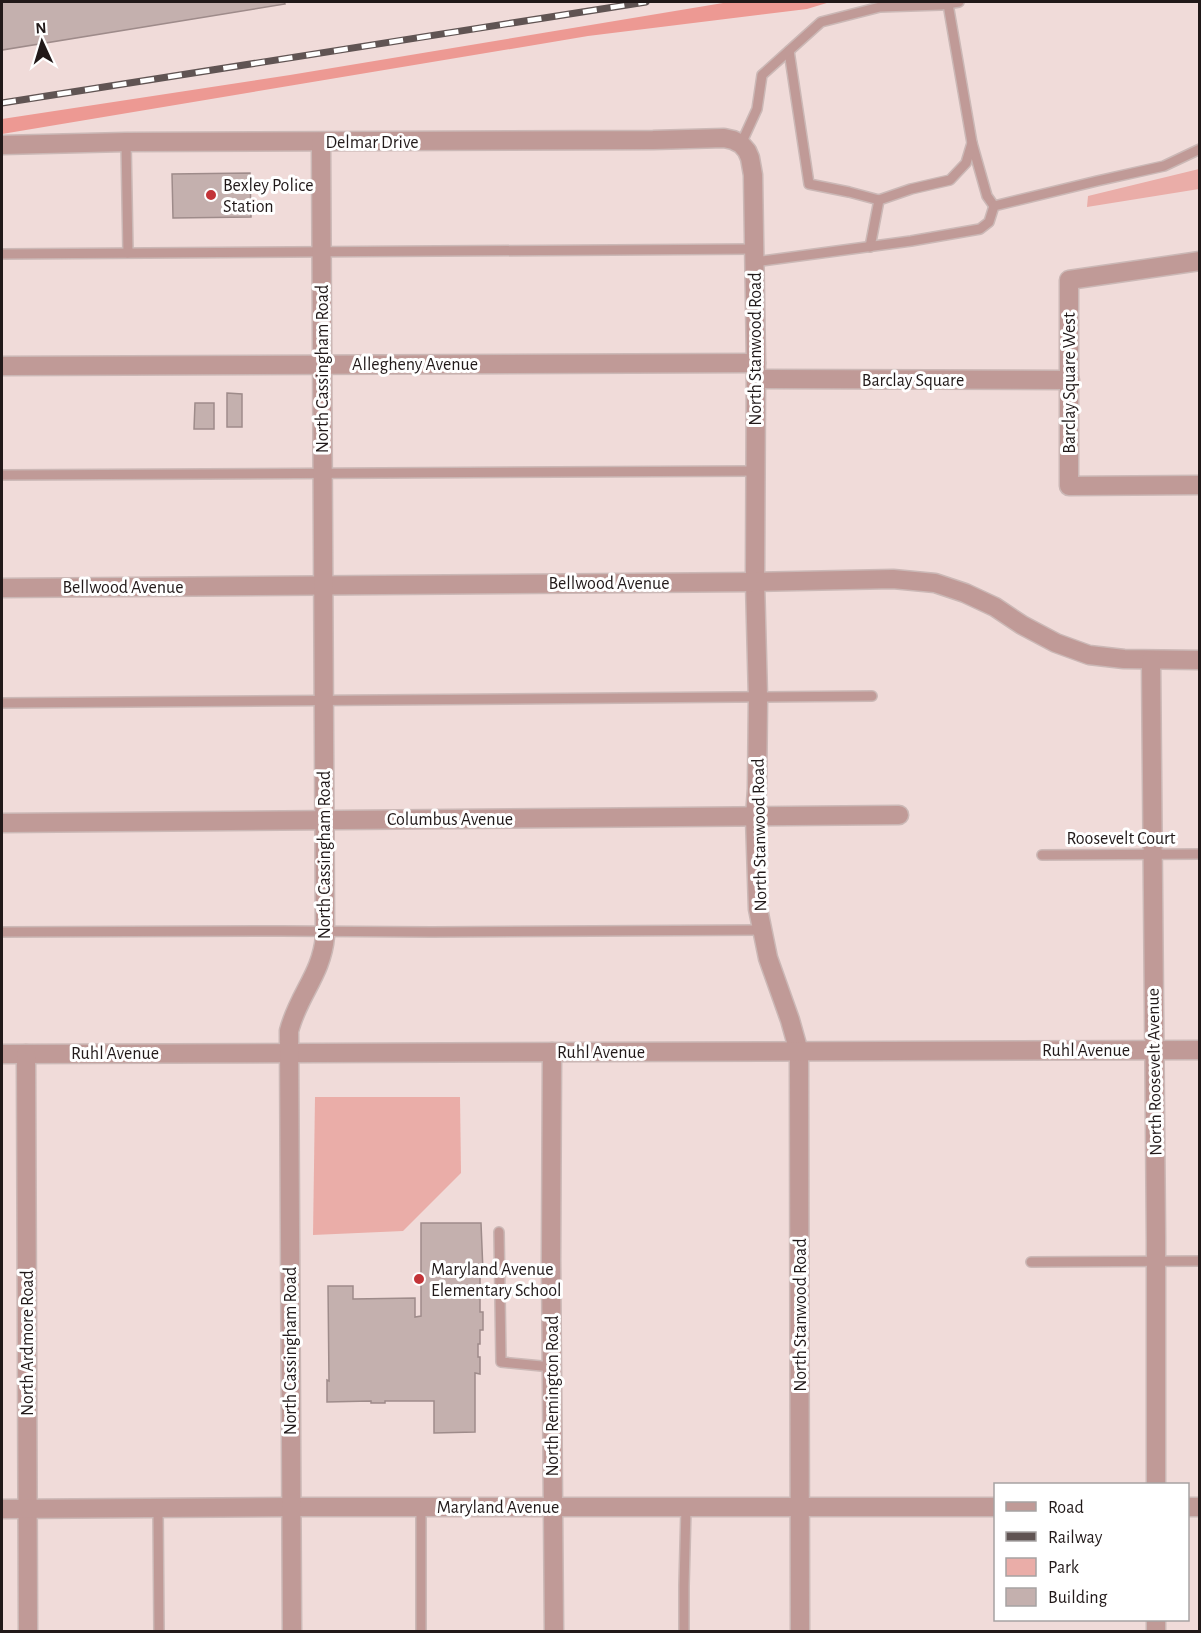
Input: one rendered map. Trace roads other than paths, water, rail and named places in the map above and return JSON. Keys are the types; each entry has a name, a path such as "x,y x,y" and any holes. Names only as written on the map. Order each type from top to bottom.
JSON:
{"street":[{"name":"Delmar Drive","path":"2,145 126,142 630,141 724,138 741,144"},
{"name":"North Cassingham Road","path":"292,1632 289,1031 294,1014 313,981 320,962 325,931 321,142"},
{"name":"North Stanwood Road","path":"741,144 750,158 753,175 756,371 755,582 758,696 755,817 758,909 768,958 799,1052 800,1632"},
{"name":"Barclay Square West","path":"1200,261 1069,280 1069,486 1200,485"},
{"name":"Allegheny Avenue","path":"2,366 322,364 756,371"},
{"name":"Barclay Square","path":"756,371 1070,380"},
{"name":"Bellwood Avenue","path":"2,588 893,579 935,583 965,593 995,607 1056,644 1089,655 1124,659 1200,660"},
{"name":"North Roosevelt Avenue","path":"1151,660 1156,1483"},
{"name":"Columbus Avenue","path":"2,823 899,815"},
{"name":"Ruhl Avenue","path":"2,1054 1200,1050"},
{"name":"North Remington Road","path":"552,1052 554,1632"},
{"name":"North Ardmore Road","path":"26,1054 28,1632"},
{"name":"Maryland Avenue","path":"2,1509 994,1507"}],"lane":[{"path":"741,144 757,109 762,75 821,22 880,7 959,2"},
{"path":"948,4 972,143 987,196 994,206"},
{"path":"789,51 809,184 879,200 911,189 950,180 966,163 972,143"},
{"path":"126,142 128,253"},
{"path":"994,206 1164,166 1200,148"},
{"path":"870,247 879,200"},
{"path":"2,254 321,252 754,255 870,247 980,229 989,222 994,206"},
{"path":"2,475 756,471"},
{"path":"2,703 872,696"},
{"name":"Roosevelt Court","path":"1042,855 1200,854"},
{"path":"2,932 762,930"},
{"path":"499,1232 501,1362 552,1367"},
{"path":"1031,1262 1200,1261"},
{"path":"421,1507 421,1632"},
{"path":"158,1508 159,1632"},
{"path":"684,1632 686,1508"}],"railway":[{"path":"2,103 646,2"}],"place":[{"name":"Bexley Police Station","path":"211,195"},
{"name":"Maryland Avenue Elementary School","path":"419,1279"}]}
